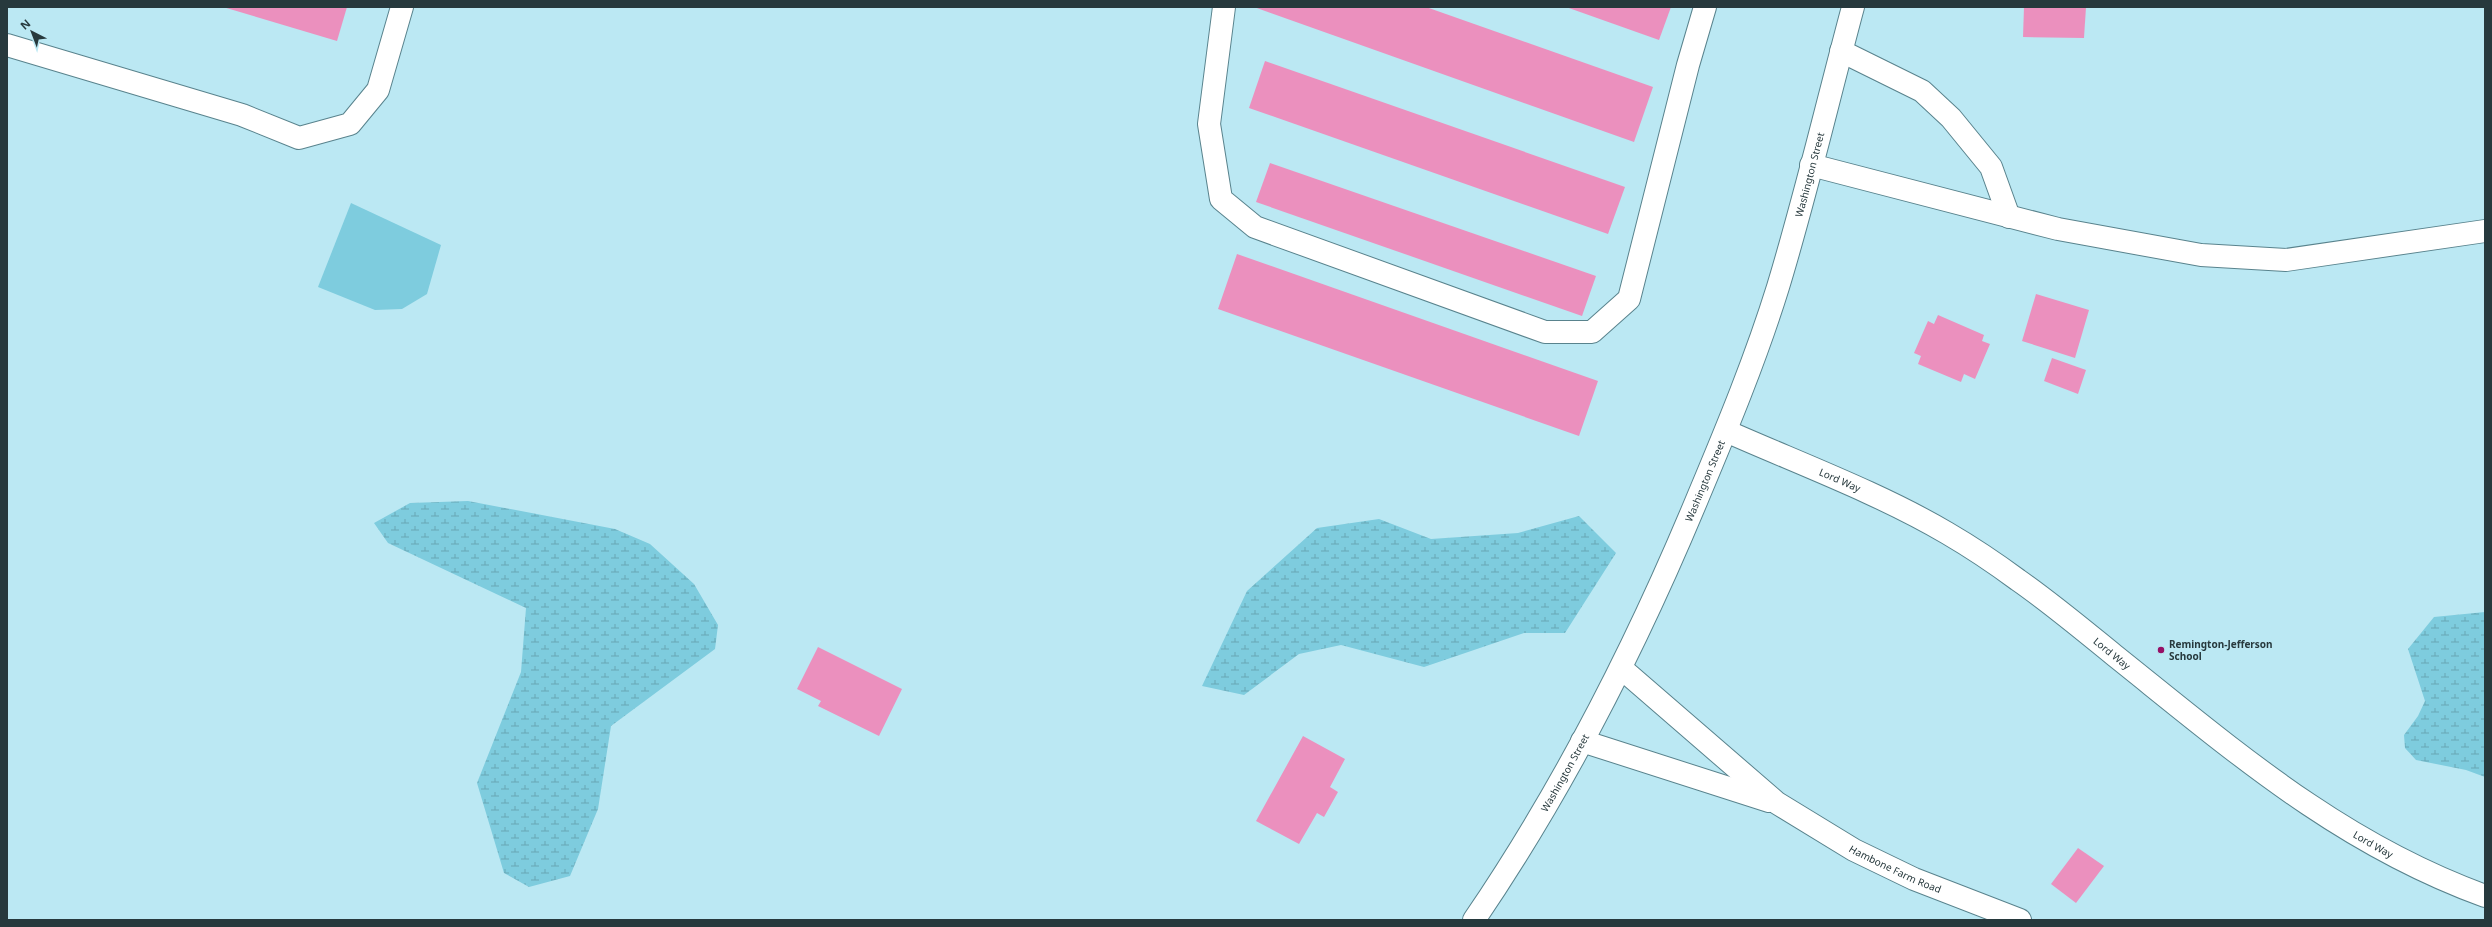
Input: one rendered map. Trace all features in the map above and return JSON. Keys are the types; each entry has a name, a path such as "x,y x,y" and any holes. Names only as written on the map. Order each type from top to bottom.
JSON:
{"street":[{"path":"7,45 242,115 299,138 350,124 378,90 402,7"},
{"path":"1224,7 1209,124 1221,199 1255,227 1508,319 1545,332 1592,332 1629,299 1688,65 1705,7"},
{"name":"Washington Street","path":"1474,920 1510,868 1582,741 1621,668 1662,584 1726,431 1778,288 1853,7"},
{"path":"1841,51 1922,91 1951,118 1991,167 2009,216"},
{"path":"1811,165 2058,229 2201,255 2286,260 2484,231"},
{"name":"Lord Way","path":"1726,431 1906,511 1946,532 2020,581 2233,750 2305,803 2370,844 2409,865 2485,896"},
{"name":"Hambone Farm Road","path":"1621,668 1777,803 1854,850 1914,879 2020,920"},
{"name":"Hambone Farm Road","path":"1582,741 1777,803"}],"green space":[{"path":"351,203 441,245 427,294 402,309 375,310 318,287"},
{"path":"468,501 615,529 650,544 694,584 718,625 715,649 611,726 598,809 570,876 529,887 504,873 477,783 521,672 526,608 388,543 374,523 410,503"},
{"path":"1579,516 1616,553 1565,633 1524,633 1424,667 1341,645 1299,654 1244,695 1202,686 1247,591 1317,528 1379,519 1431,539 1518,533"},
{"path":"2485,612 2485,777 2466,770 2416,760 2405,748 2404,735 2418,716 2425,701 2408,649 2434,617"}],"building":[{"path":"223,7 347,7 337,41"},
{"path":"1254,7 1426,7 1653,87 1634,142"},
{"path":"1566,7 1671,7 1659,40"},
{"path":"2024,7 2086,7 2084,38 2023,37"},
{"path":"1265,61 1625,187 1608,234 1249,108"},
{"path":"1270,163 1596,276 1582,316 1256,202"},
{"path":"1237,254 1598,381 1579,436 1218,309"},
{"path":"2036,294 2089,310 2075,358 2022,341"},
{"path":"1938,315 1984,335 1982,341 1990,344 1975,379 1964,374 1961,382 1918,364 1921,356 1914,353 1928,321 1934,324"},
{"path":"2052,358 2086,370 2078,394 2044,381"},
{"path":"818,647 902,689 879,736 818,706 821,701 797,689"},
{"path":"1303,736 1345,759 1330,787 1338,792 1324,817 1317,813 1299,844 1256,821"},
{"path":"2078,848 2104,866 2076,903 2051,884"}],"place":[{"name":"Remington-Jefferson School","path":"2161,650"}]}
